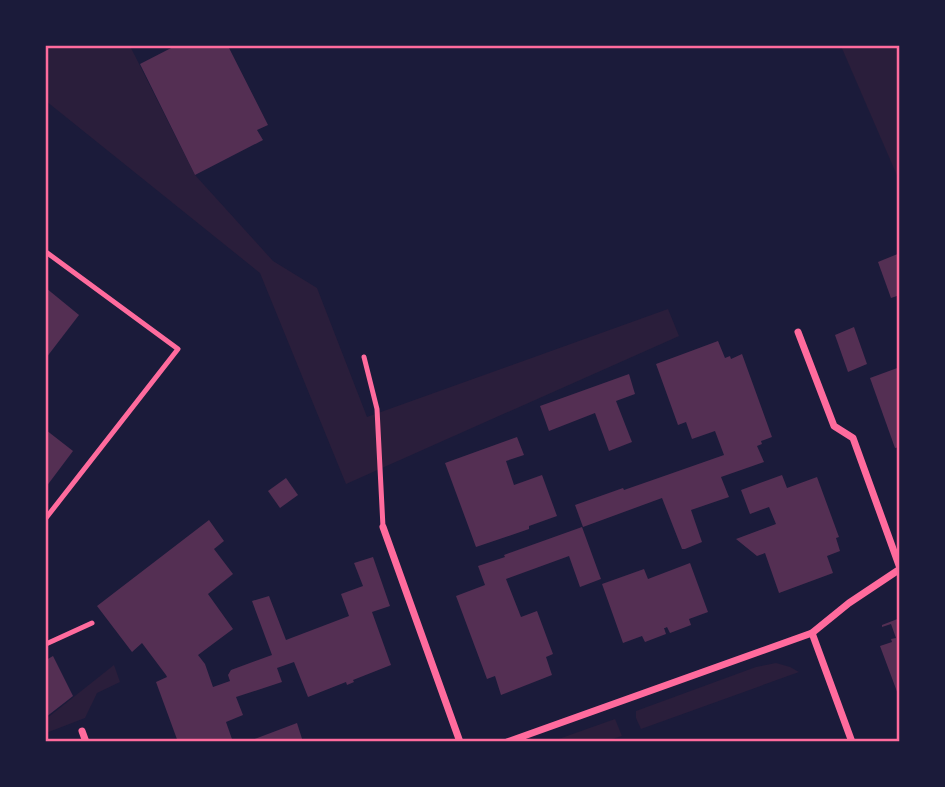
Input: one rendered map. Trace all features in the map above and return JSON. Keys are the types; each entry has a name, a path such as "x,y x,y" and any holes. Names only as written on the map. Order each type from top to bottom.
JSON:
{"street":[{"path":"507,741 812,633 849,603 900,568 853,438 834,426 798,332"},
{"path":"383,527 460,741"},
{"path":"812,633 852,741"},
{"path":"82,731 86,741"}],"lane":[{"path":"46,252 178,349 46,518"},
{"path":"364,357 377,409 383,527"},
{"path":"46,644 92,623"}],"shaded area":[{"path":"46,46 130,46 195,175 273,261 317,288 367,417 668,309 679,336 346,484 260,273 46,101"},
{"path":"841,46 899,46 899,180"},
{"path":"776,663 799,672 641,729 636,718 636,711 756,667"},
{"path":"114,665 120,682 97,693 85,718 46,733 46,719"},
{"path":"615,719 622,736 606,741 553,741"}],"building":[{"path":"175,46 228,46 268,125 257,130 263,140 195,175 140,64"},
{"path":"900,253 900,295 891,298 878,262"},
{"path":"46,288 79,315 46,358"},
{"path":"854,327 867,364 848,372 835,335"},
{"path":"718,341 725,358 730,356 731,359 742,354 772,437 761,441 762,444 757,446 764,462 721,477 729,497 691,510 702,542 685,549 682,549 662,498 583,527 575,505 724,455 715,431 692,439 686,422 678,425 656,364"},
{"path":"900,367 900,447 895,448 870,378"},
{"path":"629,374 635,394 616,401 632,442 609,451 595,413 549,431 540,406"},
{"path":"46,430 73,451 46,487"},
{"path":"517,437 524,455 506,461 514,485 542,475 557,516 529,526 529,529 476,547 445,463"},
{"path":"782,475 787,488 817,477 839,537 836,538 840,551 827,556 833,573 779,593 765,553 757,556 736,539 776,524 769,507 750,514 741,490"},
{"path":"286,478 298,495 280,508 268,491"},
{"path":"209,520 224,541 214,549 233,574 208,594 233,629 198,655 205,664 213,687 230,681 228,675 231,670 272,655 252,601 269,596 286,640 349,616 341,594 363,586 354,563 373,557 390,606 372,612 391,665 347,685 346,682 308,697 294,662 277,668 282,682 236,697 243,715 226,722 233,742 178,742 156,682 167,677 166,675 142,643 132,652 97,606"},
{"path":"582,527 601,579 580,587 569,556 506,579 521,617 537,611 553,654 546,657 552,675 501,695 495,676 487,679 456,596 485,585 478,566"},
{"path":"690,563 708,612 689,619 691,625 670,633 667,627 664,628 666,634 645,642 642,636 623,643 602,584 644,569 648,579"},
{"path":"900,618 899,697 880,646 896,638 891,624 882,625"},
{"path":"53,656 73,696 46,717 46,660"},
{"path":"297,723 303,742 249,742 249,741"}]}
